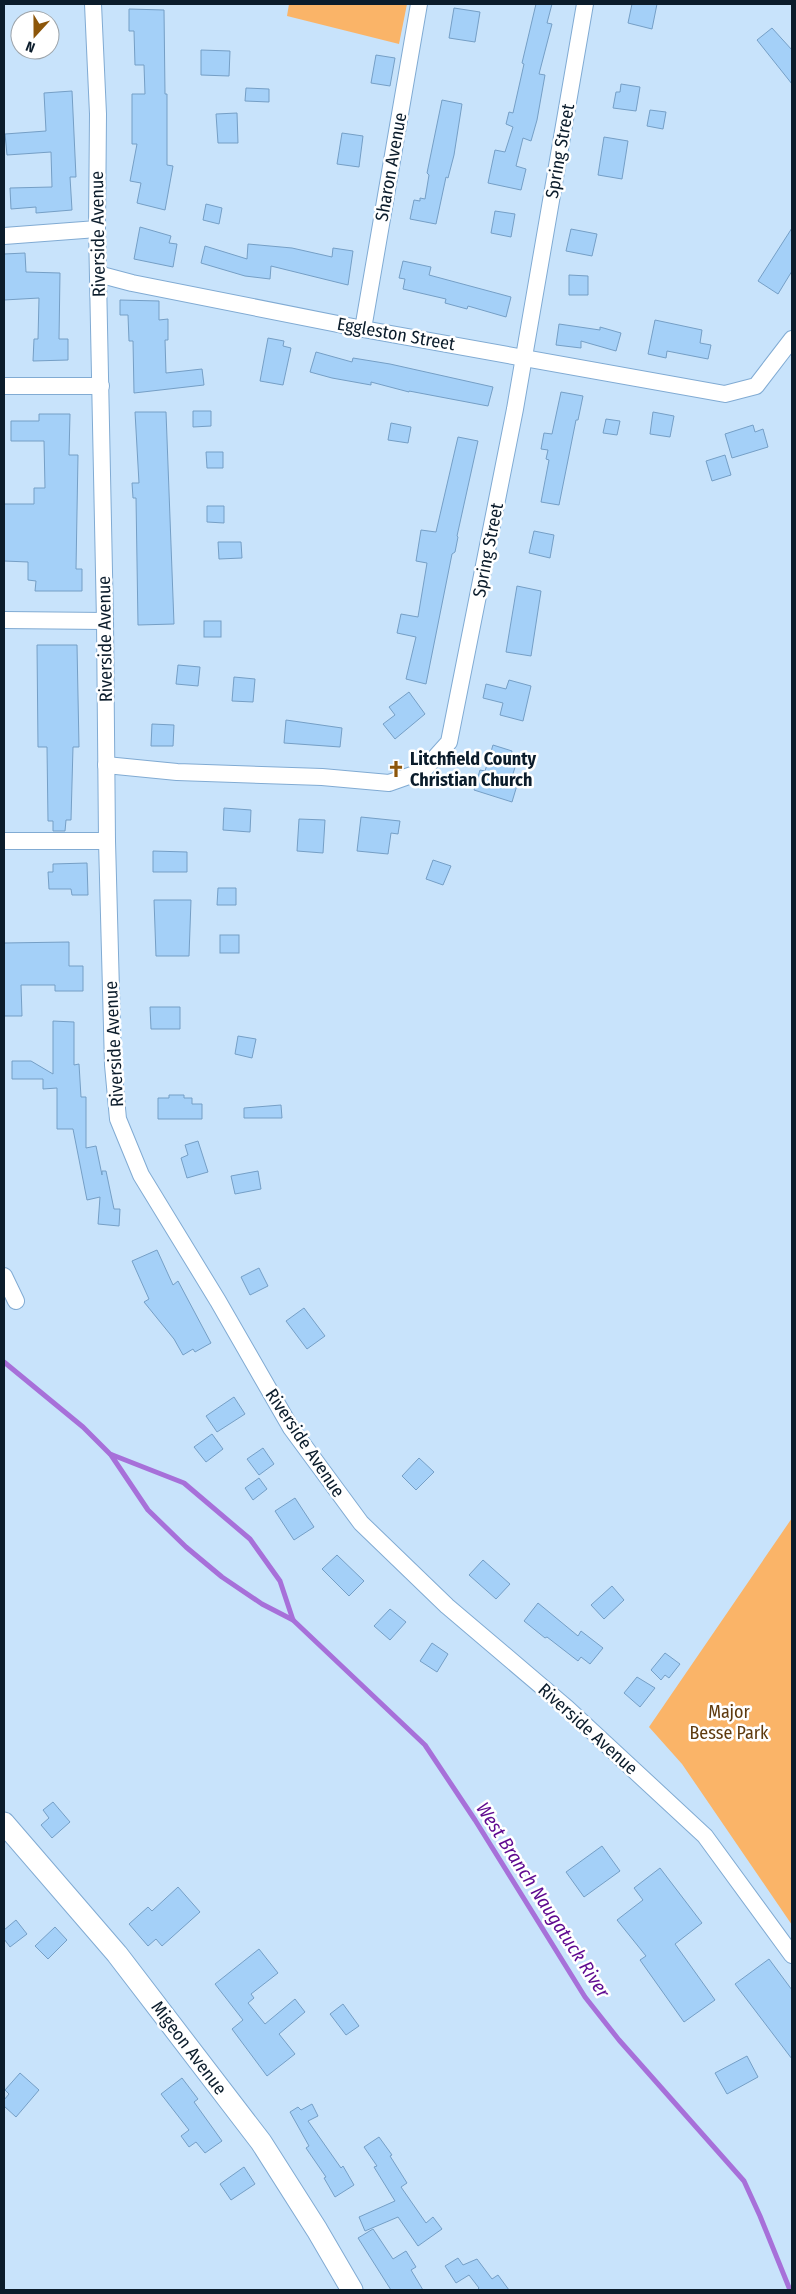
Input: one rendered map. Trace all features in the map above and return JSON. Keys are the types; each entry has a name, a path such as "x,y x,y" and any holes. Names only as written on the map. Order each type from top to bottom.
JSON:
{"main road":[{"name":"Migeon Avenue","path":"4,1823 117,1954 261,2142 317,2230 352,2290"}],"street":[{"name":"Riverside Avenue","path":"93,4 98,114 97,229 106,621 107,841 113,1065 118,1119 140,1175 218,1302 291,1428 361,1523 447,1606 567,1708 705,1836 792,1955"},
{"name":"Sharon Avenue","path":"363,329 419,4"},
{"name":"Spring Street","path":"106,765 177,772 322,777 389,783 423,771 449,742 525,357 585,4"},
{"path":"4,236 97,229"},
{"name":"Eggleston Street","path":"98,274 132,283 363,329 724,394 756,386 792,339"},
{"path":"4,386 101,386"},
{"path":"4,620 106,621"},
{"path":"4,841 107,841"},
{"path":"4,1276 16,1301"}],"green space":[{"path":"289,4 407,4 399,44 287,16"},
{"name":"Major Besse Park","path":"792,1518 792,1925 682,1764 649,1727"}],"building":[{"path":"536,4 552,4 547,23 552,24 539,74 545,75 537,120 531,141 523,138 516,166 526,169 521,190 488,183 495,150 505,152 513,127 506,124 509,112 513,113 524,64 522,63"},
{"path":"632,4 657,4 652,29 628,23"},
{"path":"454,8 480,12 475,42 449,38"},
{"path":"129,9 164,10 167,165 173,166 165,210 137,203 141,183 130,181 137,144 132,144 132,94 145,94 144,65 135,65 134,31 129,31"},
{"path":"772,28 792,50 792,84 757,40"},
{"path":"201,50 230,51 229,76 201,75"},
{"path":"376,55 395,58 390,86 371,83"},
{"path":"621,84 640,87 636,111 613,108 616,92 620,92"},
{"path":"246,88 269,89 269,102 245,101"},
{"path":"72,91 76,177 70,177 72,210 36,213 36,207 11,209 10,188 52,187 51,152 7,155 5,134 46,131 44,93"},
{"path":"442,100 462,104 454,155 448,178 446,177 436,224 410,219 414,200 420,201 420,198 425,199 429,175 427,173"},
{"path":"650,110 666,112 663,129 647,126"},
{"path":"237,113 238,143 218,143 216,114"},
{"path":"342,133 363,136 359,167 337,164"},
{"path":"604,137 628,141 622,179 598,175"},
{"path":"206,204 222,208 219,224 203,220"},
{"path":"495,211 515,214 511,237 491,233"},
{"path":"140,227 171,236 169,243 177,244 173,267 134,259"},
{"path":"792,228 792,271 778,294 758,281"},
{"path":"571,229 597,234 592,256 566,251"},
{"path":"248,244 292,248 332,257 333,248 353,251 348,285 271,266 270,279 245,276 201,263 205,246 247,259"},
{"path":"25,253 26,272 60,273 59,339 68,339 68,360 33,361 34,339 38,339 39,298 4,300 4,254"},
{"path":"403,261 431,267 429,275 511,297 506,317 468,306 467,309 445,303 446,299 403,289 405,279 399,278"},
{"path":"569,275 588,276 588,295 569,295"},
{"path":"120,300 159,301 159,320 168,319 168,340 165,340 166,373 202,369 204,385 134,393 133,341 129,341 128,315 120,315"},
{"path":"655,320 702,330 700,343 711,345 708,359 667,351 666,358 648,354"},
{"path":"559,324 600,330 600,327 621,333 616,351 581,341 581,348 556,345"},
{"path":"268,338 284,341 283,346 291,348 283,385 260,381"},
{"path":"316,352 352,362 353,358 390,364 493,387 488,406 409,392 371,382 371,385 332,378 310,372"},
{"path":"561,392 583,396 578,420 576,420 559,505 541,502 549,460 546,459 548,450 541,449 544,433 552,434"},
{"path":"193,411 211,411 211,426 193,427"},
{"path":"135,412 166,412 174,624 138,625 136,498 133,498 132,483 139,483"},
{"path":"653,412 674,416 670,437 650,434"},
{"path":"39,414 70,414 69,455 78,455 76,569 82,569 82,591 35,591 36,581 28,580 28,562 4,561 4,504 34,504 34,488 45,488 44,441 11,441 11,421 39,421"},
{"path":"606,419 620,421 617,435 603,433"},
{"path":"391,423 411,427 408,443 388,440"},
{"path":"753,425 755,432 763,429 768,447 732,458 725,434"},
{"path":"458,437 478,441 455,552 452,554 426,684 406,679 416,637 397,633 401,614 418,617 427,563 416,561 421,530 436,532"},
{"path":"206,452 223,452 223,468 207,468"},
{"path":"725,455 731,475 712,481 706,461"},
{"path":"207,506 224,506 224,523 207,522"},
{"path":"534,531 554,535 550,558 529,553"},
{"path":"218,542 241,542 242,558 219,559"},
{"path":"517,586 541,591 531,656 506,652"},
{"path":"204,621 221,621 221,637 204,637"},
{"path":"37,645 77,645 79,747 73,747 71,820 66,820 65,831 53,831 53,821 48,821 47,747 38,747"},
{"path":"178,665 200,667 198,686 176,684"},
{"path":"234,677 255,679 253,702 232,701"},
{"path":"509,680 531,686 523,721 500,715 503,703 483,698 486,684 506,689"},
{"path":"409,692 425,714 395,739 383,724 395,715 389,707"},
{"path":"286,720 342,728 340,747 284,743"},
{"path":"152,724 174,725 173,746 151,746"},
{"path":"493,745 512,751 510,759 517,761 511,780 518,782 512,802 474,790 480,770 485,771"},
{"path":"224,808 251,810 250,832 223,830"},
{"path":"361,817 400,821 398,834 391,833 388,854 357,851"},
{"path":"299,819 325,820 323,853 297,851"},
{"path":"153,851 187,852 187,872 153,872"},
{"path":"433,860 451,866 443,885 426,879"},
{"path":"87,863 88,895 72,895 71,889 49,889 48,872 53,872 53,864"},
{"path":"218,888 236,888 236,905 217,905"},
{"path":"154,900 191,900 189,956 156,956"},
{"path":"220,935 239,935 239,953 220,953"},
{"path":"69,942 69,966 83,966 83,991 55,991 55,985 21,985 22,1016 4,1016 4,943"},
{"path":"150,1007 180,1007 180,1029 151,1029"},
{"path":"53,1021 74,1022 74,1065 79,1064 81,1097 86,1097 86,1148 96,1146 102,1175 102,1171 106,1171 114,1209 120,1209 119,1226 98,1224 100,1197 87,1200 73,1129 57,1129 57,1088 43,1089 43,1079 12,1079 12,1061 31,1061 53,1074"},
{"path":"238,1036 256,1039 252,1058 235,1054"},
{"path":"169,1095 184,1095 184,1098 192,1098 192,1104 202,1104 202,1119 158,1119 158,1098 169,1098"},
{"path":"281,1105 282,1118 244,1118 244,1108"},
{"path":"198,1141 208,1172 187,1178 181,1158 188,1155 185,1145"},
{"path":"258,1171 261,1189 235,1194 231,1176"},
{"path":"157,1250 173,1285 178,1281 211,1343 195,1352 193,1349 183,1355 174,1339 144,1302 149,1299 132,1261"},
{"path":"259,1268 268,1286 250,1295 241,1277"},
{"path":"304,1308 325,1336 307,1349 286,1321"},
{"path":"234,1397 245,1414 217,1432 206,1416"},
{"path":"212,1434 223,1449 206,1462 194,1447"},
{"path":"263,1448 274,1464 259,1475 247,1459"},
{"path":"419,1458 434,1472 416,1490 402,1476"},
{"path":"259,1478 267,1489 253,1500 245,1488"},
{"path":"295,1498 314,1527 294,1540 275,1511"},
{"path":"337,1555 364,1581 349,1596 322,1569"},
{"path":"483,1560 510,1584 496,1599 469,1575"},
{"path":"612,1586 624,1600 604,1619 591,1605"},
{"path":"538,1603 578,1636 581,1631 603,1648 590,1664 581,1657 578,1661 524,1621"},
{"path":"390,1609 406,1622 390,1640 374,1626"},
{"path":"432,1643 448,1654 437,1672 420,1661"},
{"path":"665,1653 680,1664 669,1678 665,1675 661,1680 651,1670"},
{"path":"637,1677 655,1688 640,1707 624,1693"},
{"path":"53,1802 70,1822 52,1838 41,1825 49,1818 43,1810"},
{"path":"602,1846 620,1871 584,1897 566,1872"},
{"path":"660,1868 702,1923 675,1944 715,2000 684,2022 640,1960 646,1956 617,1920 643,1900 634,1888"},
{"path":"178,1887 200,1912 162,1946 156,1939 148,1946 129,1924 148,1907 152,1911"},
{"path":"16,1920 27,1934 10,1947 4,1939 4,1930"},
{"path":"55,1927 67,1940 48,1959 35,1946"},
{"path":"259,1949 278,1973 251,1994 254,1998 248,2003 265,2024 295,1999 305,2012 279,2034 295,2054 267,2076 232,2029 243,2020 215,1984"},
{"path":"769,1959 792,1990 792,2059 735,1984"},
{"path":"343,2004 359,2026 346,2035 330,2014"},
{"path":"747,2056 758,2077 727,2094 715,2073"},
{"path":"20,2073 39,2090 16,2117 4,2106 4,2100 9,2094 5,2090"},
{"path":"182,2078 198,2099 194,2102 222,2141 205,2153 196,2142 189,2147 181,2136 189,2130 161,2094"},
{"path":"312,2104 318,2116 308,2121 341,2168 343,2166 354,2185 335,2197 324,2178 326,2177 306,2148 309,2146 290,2112 298,2107 301,2110"},
{"path":"379,2137 392,2155 390,2156 407,2183 401,2187 426,2223 433,2217 442,2229 418,2246 398,2217 365,2231 359,2217 395,2201 374,2167 377,2166 364,2147"},
{"path":"244,2167 255,2184 231,2200 220,2184"},
{"path":"373,2229 393,2259 406,2251 416,2267 411,2270 423,2290 391,2290 358,2238"},
{"path":"458,2258 463,2265 477,2259 492,2279 498,2275 509,2290 477,2290 479,2288 469,2275 456,2283 445,2266"}],"waterway":[{"name":"West Branch Naugatuck River","path":"4,1362 83,1427 110,1454 184,1483 250,1539 280,1581 293,1620 425,1745 475,1820 585,1997 619,2040 744,2181 790,2290"},
{"name":"West Branch Naugatuck River","path":"111,1455 148,1510 186,1547 222,1577 262,1604 293,1620"}],"place":[{"name":"Litchfield County Christian Church","path":"396,769"}]}
